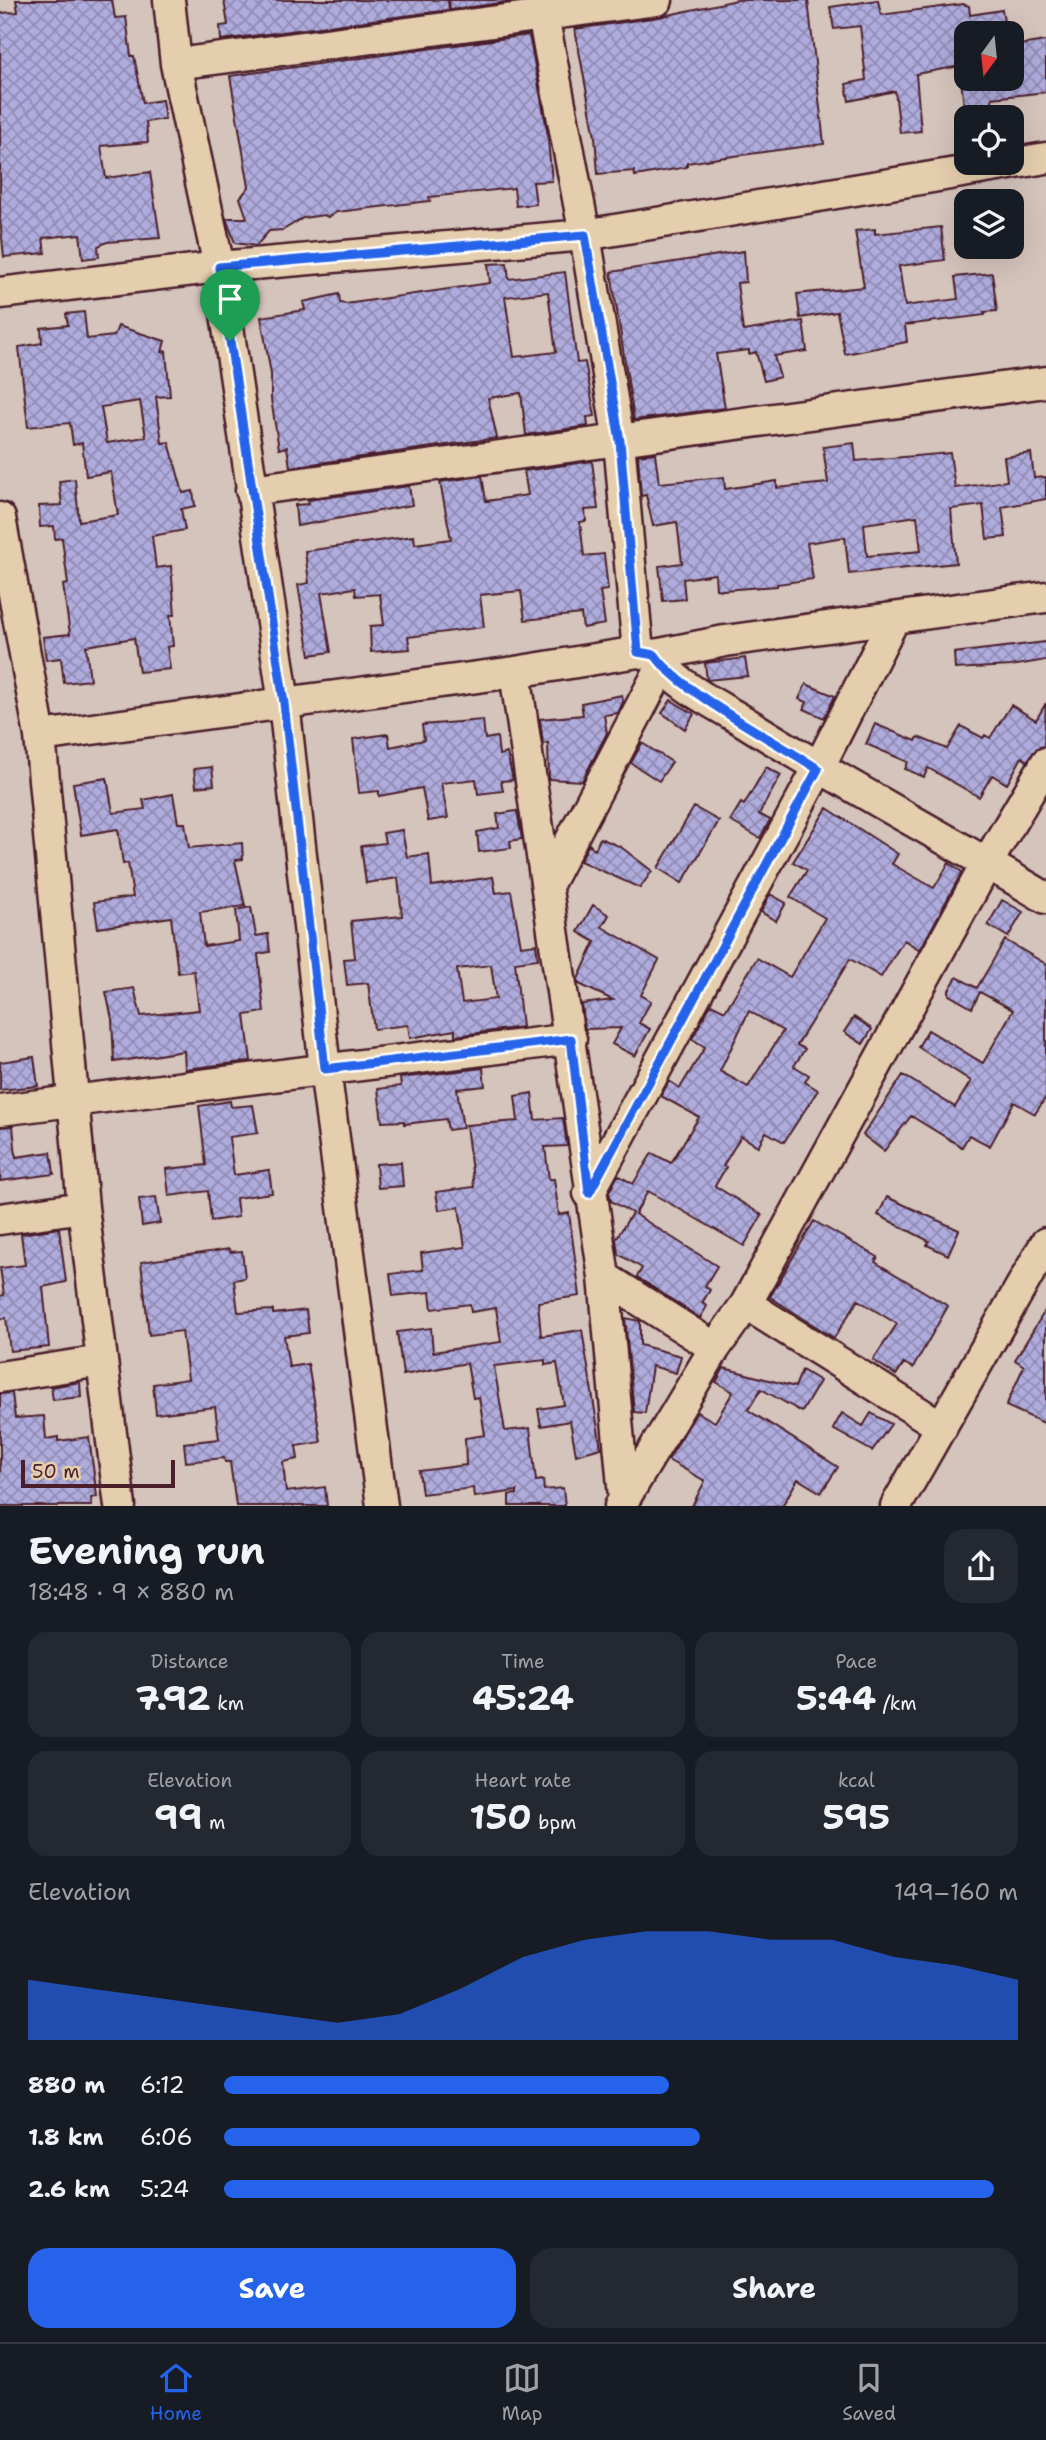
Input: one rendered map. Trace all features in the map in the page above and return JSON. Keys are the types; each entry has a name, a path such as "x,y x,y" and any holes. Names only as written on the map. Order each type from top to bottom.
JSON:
{"street":[{"path":"169,0 176,64 219,267 284,703 325,1069 382,1506"},
{"path":"176,64 541,7 656,0"},
{"path":"541,7 585,235 620,441 652,658 548,884"},
{"path":"0,293 219,267 585,235 1046,158"},
{"path":"251,490 1046,382"},
{"path":"0,519 40,736 83,1207 120,1506"},
{"path":"40,736 515,672 652,658 724,641 1046,597"},
{"path":"589,1193 818,769 894,619"},
{"path":"652,658 685,685 818,769 1046,898"},
{"path":"515,672 571,1039 589,1193 604,1277 622,1501"},
{"path":"622,1501 715,1348 746,1304 987,863 1046,763"},
{"path":"0,1110 571,1039"},
{"path":"0,1219 83,1207"},
{"path":"896,1506 1046,1243"},
{"path":"604,1277 715,1348"},
{"path":"746,1304 942,1427"},
{"path":"0,1377 101,1362"}],"building":[{"path":"16,0 112,0 115,18 126,17 131,56 134,56 143,103 162,100 165,119 146,122 148,142 101,146 106,178 150,172 160,238 107,242 98,246 99,257 83,259 80,234 43,238 45,253 4,257 0,219 0,13 18,12"},
{"path":"224,0 448,0 449,10 221,40 220,26 228,25"},
{"path":"449,0 521,0 450,10"},
{"path":"737,0 808,0 824,144 687,163 687,167 635,176 634,171 598,174 595,137 575,29 659,17"},
{"path":"878,0 881,15 963,4 969,6 970,15 1002,10 1004,21 954,21 954,67 916,74 921,131 900,133 895,91 849,101 846,84 866,80 860,26 834,29 830,7"},
{"path":"529,35 547,130 552,181 533,182 536,204 516,206 514,188 429,197 430,201 337,212 328,217 324,215 303,218 283,230 269,231 256,246 235,243 226,218 247,218 240,198 249,187 230,76"},
{"path":"1046,41 1046,92 992,98 993,105 964,105 962,91 1024,91 1024,44"},
{"path":"941,227 945,260 899,266 905,306 958,299 955,277 992,273 997,311 984,312 985,315 905,325 907,342 845,354 837,312 800,318 797,294 864,287 855,231 875,229 875,234"},
{"path":"744,251 746,282 737,283 743,331 803,321 807,351 774,356 780,377 764,381 756,352 749,354 749,350 716,354 725,408 634,420 611,272"},
{"path":"507,263 509,279 565,272 577,363 585,362 595,416 587,417 588,426 526,435 521,393 488,398 497,438 290,467 287,447 279,449 271,399 271,374 261,317 305,310 303,302 339,294 340,303 346,304 490,283 488,264","holes":["548,292 556,352 514,357 505,297"]},
{"path":"84,312 87,339 114,336 118,326 165,341 162,352 166,351 170,396 156,397 162,443 169,442 183,493 193,491 195,506 181,509 185,530 152,536 156,568 171,566 175,615 170,615 173,646 167,647 170,669 139,672 134,638 86,646 90,680 64,683 61,658 46,660 43,637 70,634 63,585 68,584 62,538 55,539 54,526 40,527 39,506 62,505 59,481 75,479 79,521 118,515 111,472 86,476 82,443 73,445 70,423 28,427 19,347 42,343 41,328 68,325 66,314","holes":["140,401 146,437 107,443 101,407"]},
{"path":"854,443 856,461 950,453 955,488 1007,481 1004,457 1031,453 1034,478 1046,477 1046,499 1002,507 1006,537 987,539 983,505 951,509 956,563 849,574 845,537 807,543 813,579 777,586 723,590 716,589 715,574 683,579 685,599 663,601 659,566 682,563 677,522 653,526 646,495 641,496 638,455 655,453 659,483 724,477 725,489 777,481 777,488 828,483 823,447","holes":["917,516 921,551 867,556 864,524"]},
{"path":"592,461 598,509 585,510 586,521 580,522 584,556 604,554 608,590 600,591 605,624 583,628 581,614 525,620 521,591 480,595 484,627 408,637 410,649 371,652 370,626 384,625 380,594 356,596 355,588 321,593 331,652 310,655 298,585 309,583 305,551 414,536 415,544 451,539 440,482 482,476 486,501 528,495 524,471"},
{"path":"409,486 412,505 297,526 295,505 309,504 308,500"},
{"path":"1046,642 1046,660 1011,666 955,669 954,653"},
{"path":"745,658 748,676 707,680 705,663"},
{"path":"806,684 835,696 824,718 804,709 807,702 799,699"},
{"path":"622,695 623,702 618,713 604,715 607,733 582,781 549,779 548,743 543,744 540,719 583,715 581,703"},
{"path":"671,700 694,714 685,729 662,713"},
{"path":"1046,703 1044,746 1037,748 1027,761 1022,757 1007,784 992,775 979,797 928,768 924,777 905,769 908,762 866,744 875,724 916,741 918,737 947,749 961,726 983,738 985,735 990,738 1011,705 1036,720"},
{"path":"483,720 485,739 497,737 499,755 507,753 513,780 501,781 503,791 478,794 476,779 441,783 448,818 428,821 422,788 379,796 379,791 359,793 353,739 388,734 390,747 424,740 422,725"},
{"path":"642,743 672,762 659,781 631,763"},
{"path":"212,767 214,785 196,787 194,769"},
{"path":"766,767 781,775 759,814 770,820 760,838 730,821 741,803 744,805"},
{"path":"107,778 113,813 145,809 143,800 173,794 178,823 185,823 189,848 242,843 243,859 235,860 245,906 200,912 204,946 239,941 236,910 251,907 256,936 268,934 270,952 258,954 264,1012 245,1015 251,1061 185,1069 184,1051 114,1062 112,1019 106,992 134,988 141,1016 199,1010 194,971 178,973 171,917 98,928 94,902 133,897 128,863 123,864 118,829 81,835 73,783"},
{"path":"694,807 719,821 682,883 658,868"},
{"path":"827,808 898,854 892,864 934,888 949,863 962,872 920,950 904,940 881,977 850,959 797,1045 805,1049 794,1066 809,1075 805,1082 818,1090 784,1142 766,1132 758,1146 741,1136 723,1166 726,1167 715,1186 762,1215 744,1246 648,1191 635,1214 717,1266 705,1286 710,1290 702,1303 707,1306 700,1318 637,1277 642,1268 618,1254 616,1239 632,1213 611,1201 609,1192 618,1175 633,1184 652,1153 671,1163 699,1117 661,1096 669,1081 680,1088 705,1047 692,1039 711,1004 725,1011 757,958 790,977 825,918 790,897 807,870 793,862","holes":["749,1011 783,1031 748,1087 720,1071"]},
{"path":"517,811 522,839 510,841 511,848 479,852 477,832 499,828 497,814"},
{"path":"402,830 407,857 429,854 432,886 493,877 496,893 511,891 521,946 536,944 538,959 515,962 522,1027 455,1036 455,1030 410,1038 408,1025 374,1029 368,983 347,985 344,959 355,958 351,921 402,916 398,878 366,883 361,846 385,843 383,833","holes":["491,965 496,999 462,1003 457,969"]},
{"path":"600,838 621,847 652,871 640,888 580,861 589,844 595,850"},
{"path":"770,894 786,903 776,921 761,912"},
{"path":"1002,900 1023,912 1008,937 988,925"},
{"path":"593,905 609,915 602,927 659,960 641,995 651,1001 639,1023 650,1029 635,1056 612,1044 621,1028 585,1029 582,1004 613,1000 579,984 578,979 595,942 578,932"},
{"path":"1005,940 1046,964 1046,1097 1035,1114 1014,1102 990,1146 969,1135 962,1147 911,1116 884,1151 863,1135 903,1075 955,1107 971,1081 918,1047 928,1030 983,1063 1013,1010 980,992 972,1008 949,995 949,990 957,977 977,988"},
{"path":"854,1017 872,1029 863,1044 844,1032"},
{"path":"34,1057 38,1086 0,1090 0,1062"},
{"path":"483,1068 485,1086 457,1089 463,1128 448,1130 446,1119 404,1124 404,1121 382,1122 378,1089 401,1086 400,1078"},
{"path":"532,1093 535,1120 563,1118 567,1146 545,1147 549,1179 554,1179 559,1215 569,1213 580,1296 538,1302 541,1336 582,1330 601,1448 576,1455 570,1421 541,1426 538,1409 564,1405 557,1363 545,1365 545,1360 494,1366 505,1431 530,1428 536,1481 543,1480 544,1490 563,1488 565,1506 509,1506 509,1495 517,1494 517,1491 474,1497 473,1488 422,1494 419,1471 466,1465 465,1438 485,1435 479,1397 473,1398 467,1363 403,1375 397,1332 431,1328 433,1352 501,1342 496,1308 471,1312 470,1304 432,1309 430,1292 393,1296 390,1274 423,1270 421,1253 465,1247 459,1207 439,1210 436,1192 474,1187 466,1125 518,1121 515,1096"},
{"path":"230,1101 231,1107 253,1105 258,1133 229,1137 234,1175 269,1170 272,1193 236,1198 238,1217 211,1221 208,1191 169,1196 166,1169 206,1165 199,1106"},
{"path":"13,1126 16,1157 51,1152 54,1174 0,1181 0,1127"},
{"path":"401,1162 403,1186 378,1188 376,1164"},
{"path":"156,1197 160,1223 142,1226 139,1199"},
{"path":"887,1197 959,1230 948,1255 927,1245 929,1241 878,1215"},
{"path":"814,1221 878,1257 875,1262 948,1306 913,1368 904,1363 896,1375 873,1360 897,1324 858,1300 834,1338 770,1297"},
{"path":"59,1228 66,1282 43,1287 49,1347 10,1351 6,1318 0,1319 0,1296 4,1295 0,1268 25,1265 21,1234"},
{"path":"229,1249 230,1252 242,1251 245,1278 234,1280 238,1312 273,1310 273,1314 306,1310 309,1333 284,1336 289,1367 308,1364 321,1442 296,1446 298,1459 283,1462 286,1492 325,1487 327,1506 236,1506 230,1462 225,1462 224,1458 186,1462 184,1443 219,1439 215,1407 156,1414 153,1384 188,1379 182,1331 149,1335 141,1262"},
{"path":"1046,1309 1046,1424 1006,1406 1024,1366 1015,1360"},
{"path":"625,1318 640,1321 640,1345 681,1356 676,1373 652,1366 645,1413 634,1412"},
{"path":"724,1368 795,1387 802,1370 820,1381 802,1412 761,1389 748,1410 838,1467 821,1493 798,1479 782,1506 692,1506 705,1481 668,1460 697,1412 715,1422 733,1392 716,1382"},
{"path":"80,1382 81,1397 53,1400 51,1387"},
{"path":"12,1393 15,1418 44,1416 46,1439 58,1437 58,1441 89,1437 97,1497 91,1498 92,1506 0,1506 0,1394"},
{"path":"842,1413 863,1426 871,1413 891,1424 872,1451 833,1429"}],"route":[{"path":"585,235 620,441 638,652 655,655 662,666 685,685 818,769 589,1193 571,1039 325,1069 284,703 230,341 219,267 585,235"}]}
